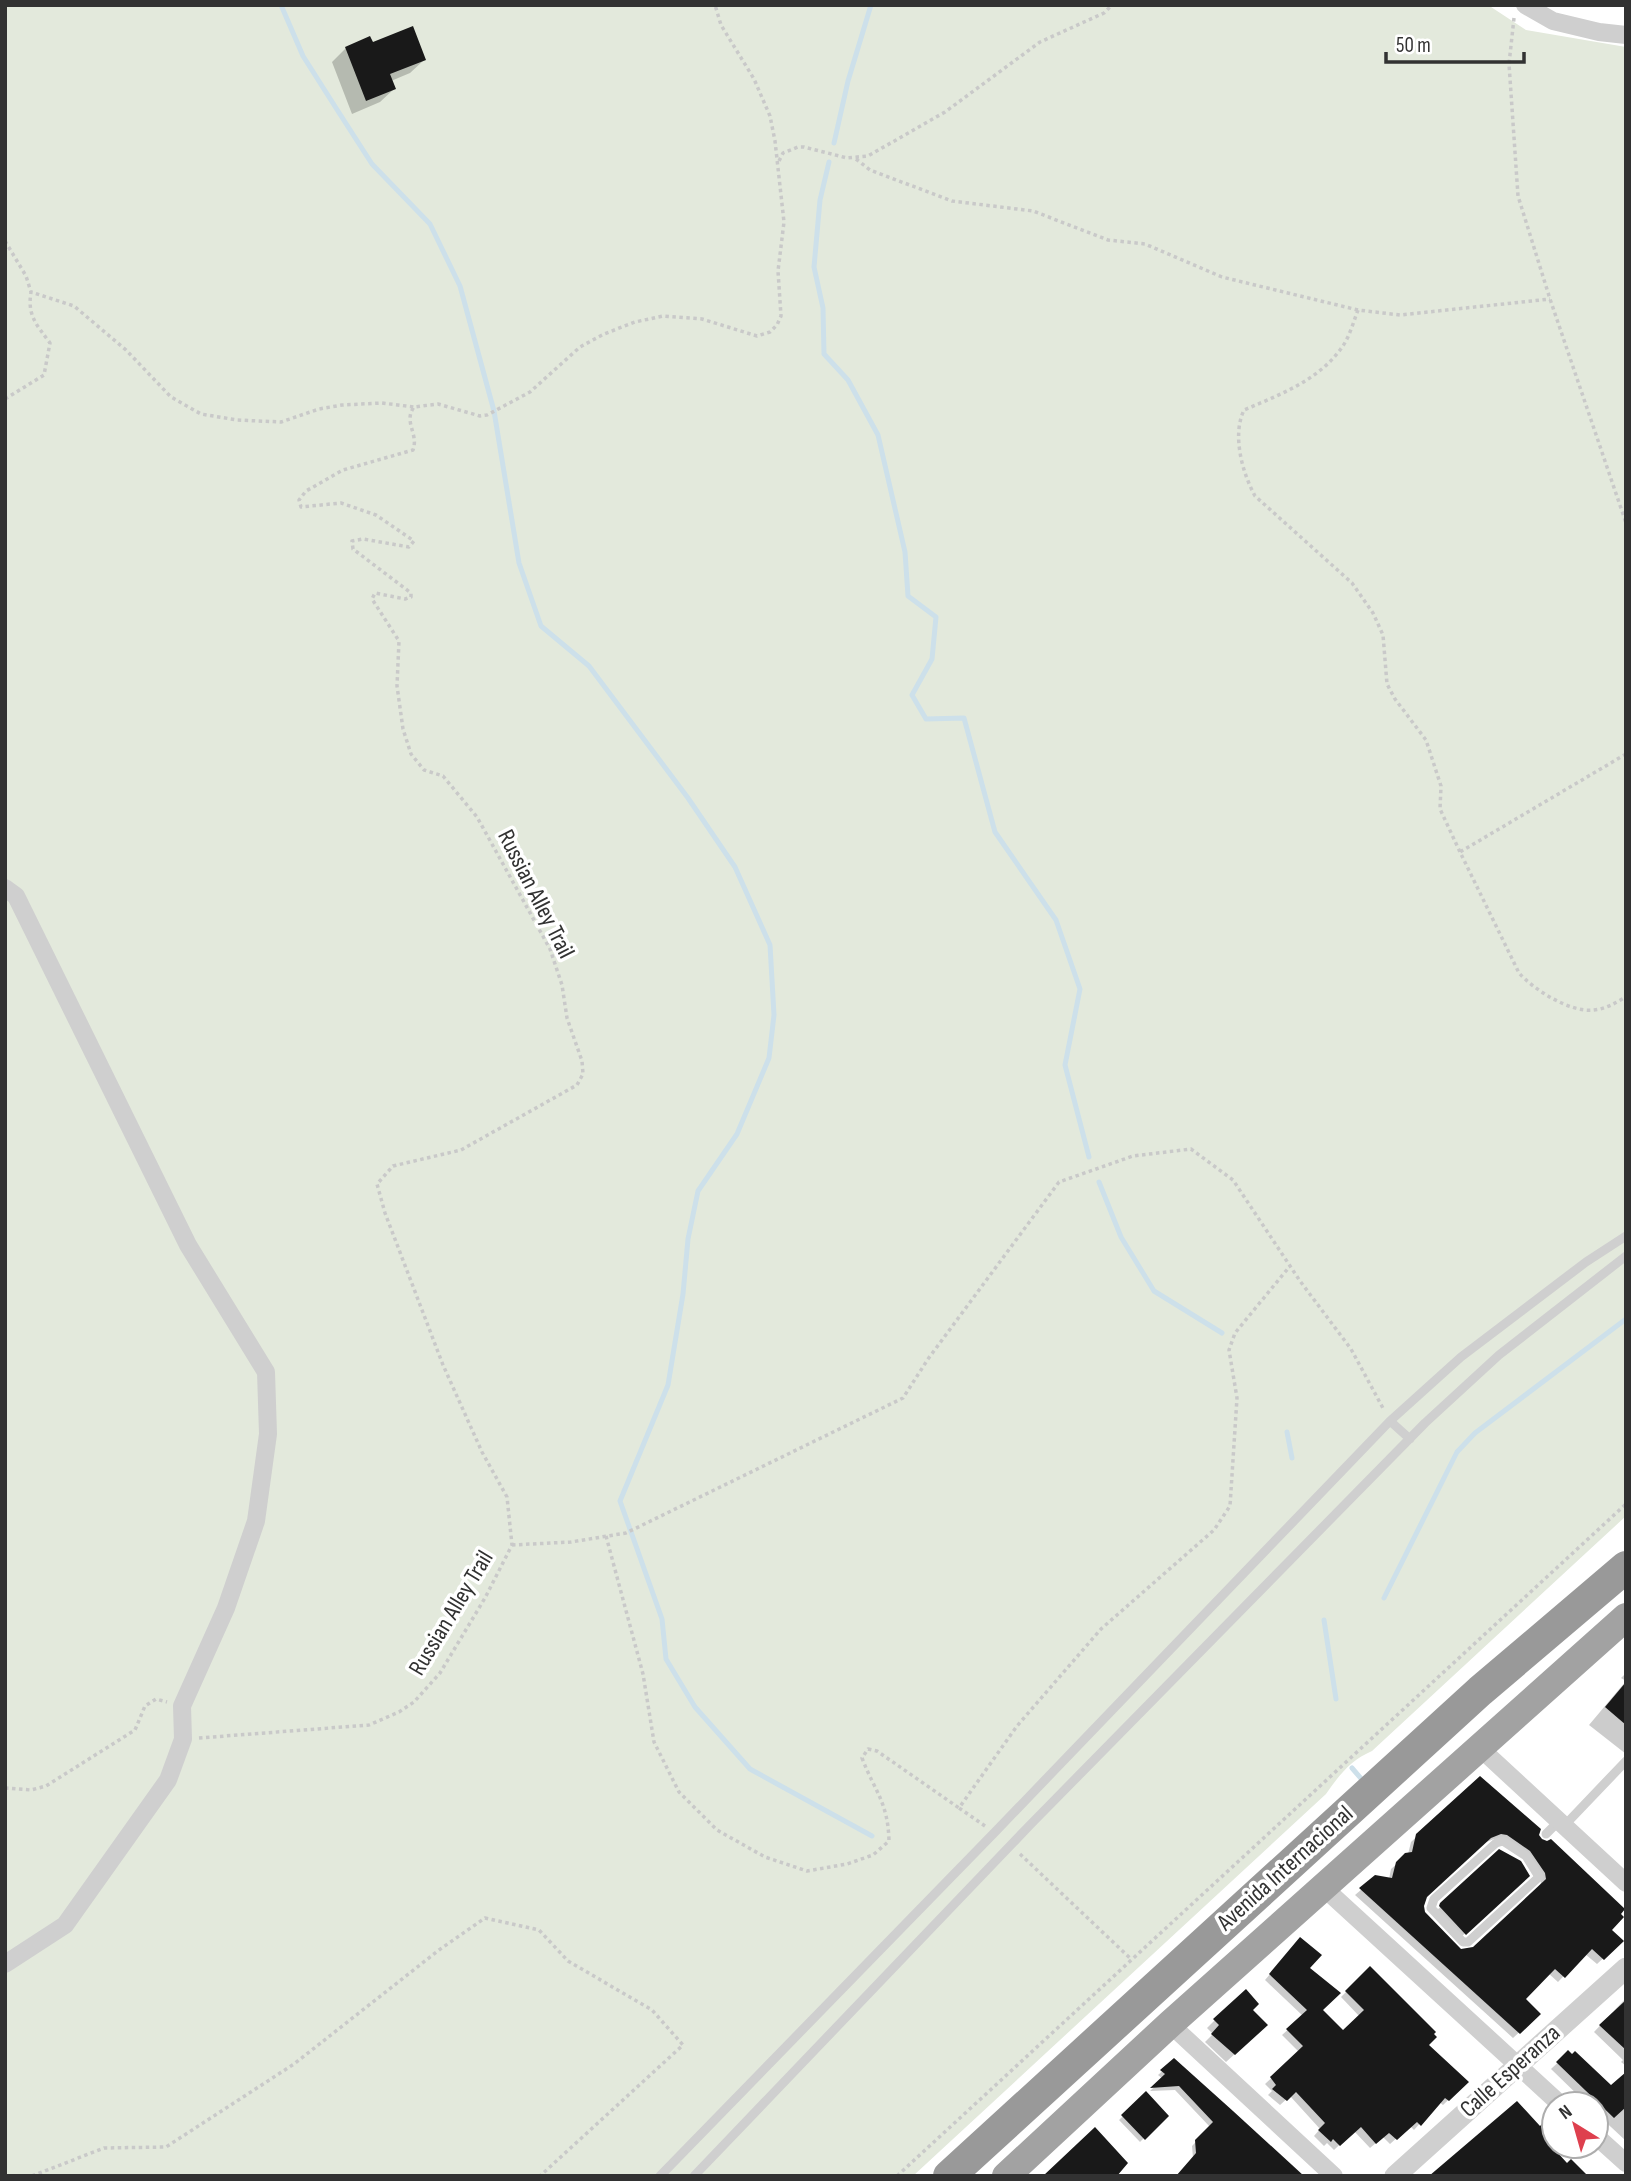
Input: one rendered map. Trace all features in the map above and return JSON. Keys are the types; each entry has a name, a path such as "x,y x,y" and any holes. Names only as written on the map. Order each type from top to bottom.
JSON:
{"highway":[{"name":"Avenida Internacional","path":"949,2176 1480,1691 1626,1567"},
{"name":"Avenida Internacional","path":"1013,2174 1170,2024 1626,1617"}],"street":[{"path":"1520,11 1599,33 1626,35"},
{"path":"5,888 16,896 188,1245 266,1372 268,1434 256,1521 226,1608 182,1706 183,1739 168,1780 65,1925 5,1964"},
{"path":"1480,1748 1626,1883"},
{"path":"1323,1887 1545,2090"},
{"name":"Calle Esperanza","path":"1395,2176 1626,1968"},
{"path":"1170,2024 1334,2176"},
{"path":"1610,2149 1626,2163"}],"lane":[{"path":"660,2176 1390,1421 1461,1357 1586,1262 1626,1236"},
{"path":"694,2176 1011,1846 1410,1439 1499,1355 1626,1256"},
{"path":"1390,1421 1410,1439"},
{"path":"1546,1834 1562,1823 1626,1761"},
{"path":"1503,1840 1528,1853 1539,1877 1468,1942 1463,1942 1431,1908 1434,1899 1496,1843 1503,1840"}],"path":[{"path":"31,292 74,306 126,350 171,397 201,414 237,420 281,422 342,405 382,404 414,407 438,404 480,416 487,415 530,391 580,347 604,334 645,319 663,316 702,319 757,336 770,332 781,316 778,271 784,222 778,163 769,116 754,79 721,25 715,5"},
{"path":"778,163 783,153 798,147 856,159 868,156 945,112 1040,42 1104,13 1112,5"},
{"path":"1520,11 1509,64 1518,196 1626,523"},
{"path":"856,159 870,170 952,201 1033,211 1108,240 1145,244 1222,277 1358,310 1400,315 1550,299"},
{"path":"5,241 26,276 31,292 28,307 50,343 44,375 5,399"},
{"path":"1358,310 1342,348 1326,365 1296,387 1244,410 1238,423 1245,478 1255,496 1352,583 1373,613 1383,635 1387,684 1426,740 1441,786 1440,810 1520,973 1530,985 1561,1003 1591,1011 1610,1006 1626,997"},
{"name":"Russian Alley Trail","path":"183,1739 369,1725 398,1712 414,1702 440,1673 485,1598 512,1545 507,1497 482,1452 443,1365 384,1213 377,1184 393,1166 461,1150 577,1085 583,1074 582,1061 567,1018 562,985 550,949 477,817 443,776 424,770 411,754 403,729 397,686 399,640 372,599 375,593 405,599 411,597 411,593 353,550 351,545 352,541 363,539 409,547 414,541 376,515 341,503 300,507 298,503 306,491 343,470 413,450 415,437 409,414 414,407"},
{"path":"1460,852 1626,754"},
{"path":"512,1545 571,1542 626,1533 903,1398 928,1359 1059,1182 1133,1156 1191,1149 1233,1180 1290,1266 1351,1349 1390,1421"},
{"path":"959,1808 1017,1726 1101,1629 1213,1530 1230,1506 1237,1398 1229,1350 1235,1333 1290,1266"},
{"path":"897,2176 1626,1504"},
{"path":"606,1536 643,1674 654,1742 679,1792 717,1830 765,1857 807,1871 847,1864 873,1855 888,1841 888,1819 881,1797 862,1758 869,1749 877,1751 995,1832"},
{"path":"5,1788 31,1790 46,1786 135,1730 145,1706 156,1699 182,1706"},
{"path":"1011,1846 1131,1959"},
{"path":"32,2176 104,2148 166,2147 294,2064 485,1918 539,1930 568,1961 652,2010 682,2045 540,2176"}],"shaded area":[{"path":"5,5 1488,5 1526,30 1626,47 1626,1516 1372,1751 1346,1769 1326,1794 913,2176 5,2176"}],"building":[{"path":"413,26 426,60 390,74 396,89 366,101 345,47 370,36 373,42"},
{"path":"1626,1682 1626,1725 1605,1707"},
{"path":"1480,1776 1541,1829 1539,1835 1542,1839 1551,1839 1625,1909 1621,1914 1624,1917 1612,1930 1624,1941 1604,1960 1592,1949 1565,1978 1555,1969 1526,1999 1541,2014 1520,2034 1359,1888 1375,1875 1392,1878 1396,1862 1405,1853 1412,1852 1416,1834","holes":["1507,1835 1530,1851 1545,1873 1546,1879 1473,1947 1461,1949 1425,1912 1427,1897 1491,1838"]},
{"path":"1499,1849 1521,1861 1530,1876 1466,1935 1439,1906 1440,1903"},
{"path":"1300,1937 1322,1955 1310,1968 1341,1993 1323,2010 1343,2030 1364,2010 1345,1991 1370,1966 1436,2032 1434,2034 1437,2037 1429,2045 1469,2082 1449,2101 1445,2098 1421,2126 1417,2122 1397,2140 1389,2133 1376,2144 1361,2127 1340,2146 1318,2130 1325,2123 1296,2092 1287,2101 1272,2089 1276,2085 1270,2077 1303,2046 1286,2029 1307,2010 1269,1974"},
{"path":"1246,1989 1259,2004 1253,2010 1268,2025 1235,2055 1211,2034 1219,2025 1213,2019"},
{"path":"1626,2000 1626,2050 1599,2025"},
{"path":"1568,2050 1572,2054 1575,2051 1611,2085 1626,2072 1626,2107 1614,2118 1610,2114 1610,2090 1585,2090 1556,2062"},
{"path":"1174,2058 1304,2176 1176,2176 1196,2153 1195,2140 1213,2122 1179,2086 1150,2088 1165,2074 1160,2070"},
{"path":"1146,2091 1169,2116 1145,2140 1121,2115"},
{"path":"1517,2101 1540,2126 1540,2160 1564,2160 1567,2163 1572,2160 1588,2176 1429,2176"},
{"path":"1095,2127 1128,2163 1117,2176 1043,2176"}],"waterway":[{"path":"281,5 303,56 336,108 372,164 430,224 460,286 494,411 519,563 541,626 589,666 688,798 735,867 770,945 774,1015 769,1058 737,1134 698,1191 688,1239 683,1294 668,1385 620,1501 662,1619 666,1659 695,1707 750,1769 872,1836"},
{"path":"834,143 848,81 871,5"},
{"path":"829,162 820,200 814,267 823,308 824,354 848,380 878,435 905,552 908,596 936,617 932,659 912,695 926,719 964,718 995,832 1056,920 1080,989 1065,1065 1089,1157"},
{"path":"1099,1182 1121,1237 1154,1291 1222,1333"},
{"path":"1384,1598 1457,1452 1475,1433 1626,1319"},
{"path":"1287,1432 1292,1458"},
{"path":"1324,1620 1336,1699"},
{"path":"1352,1768 1364,1782"}]}
